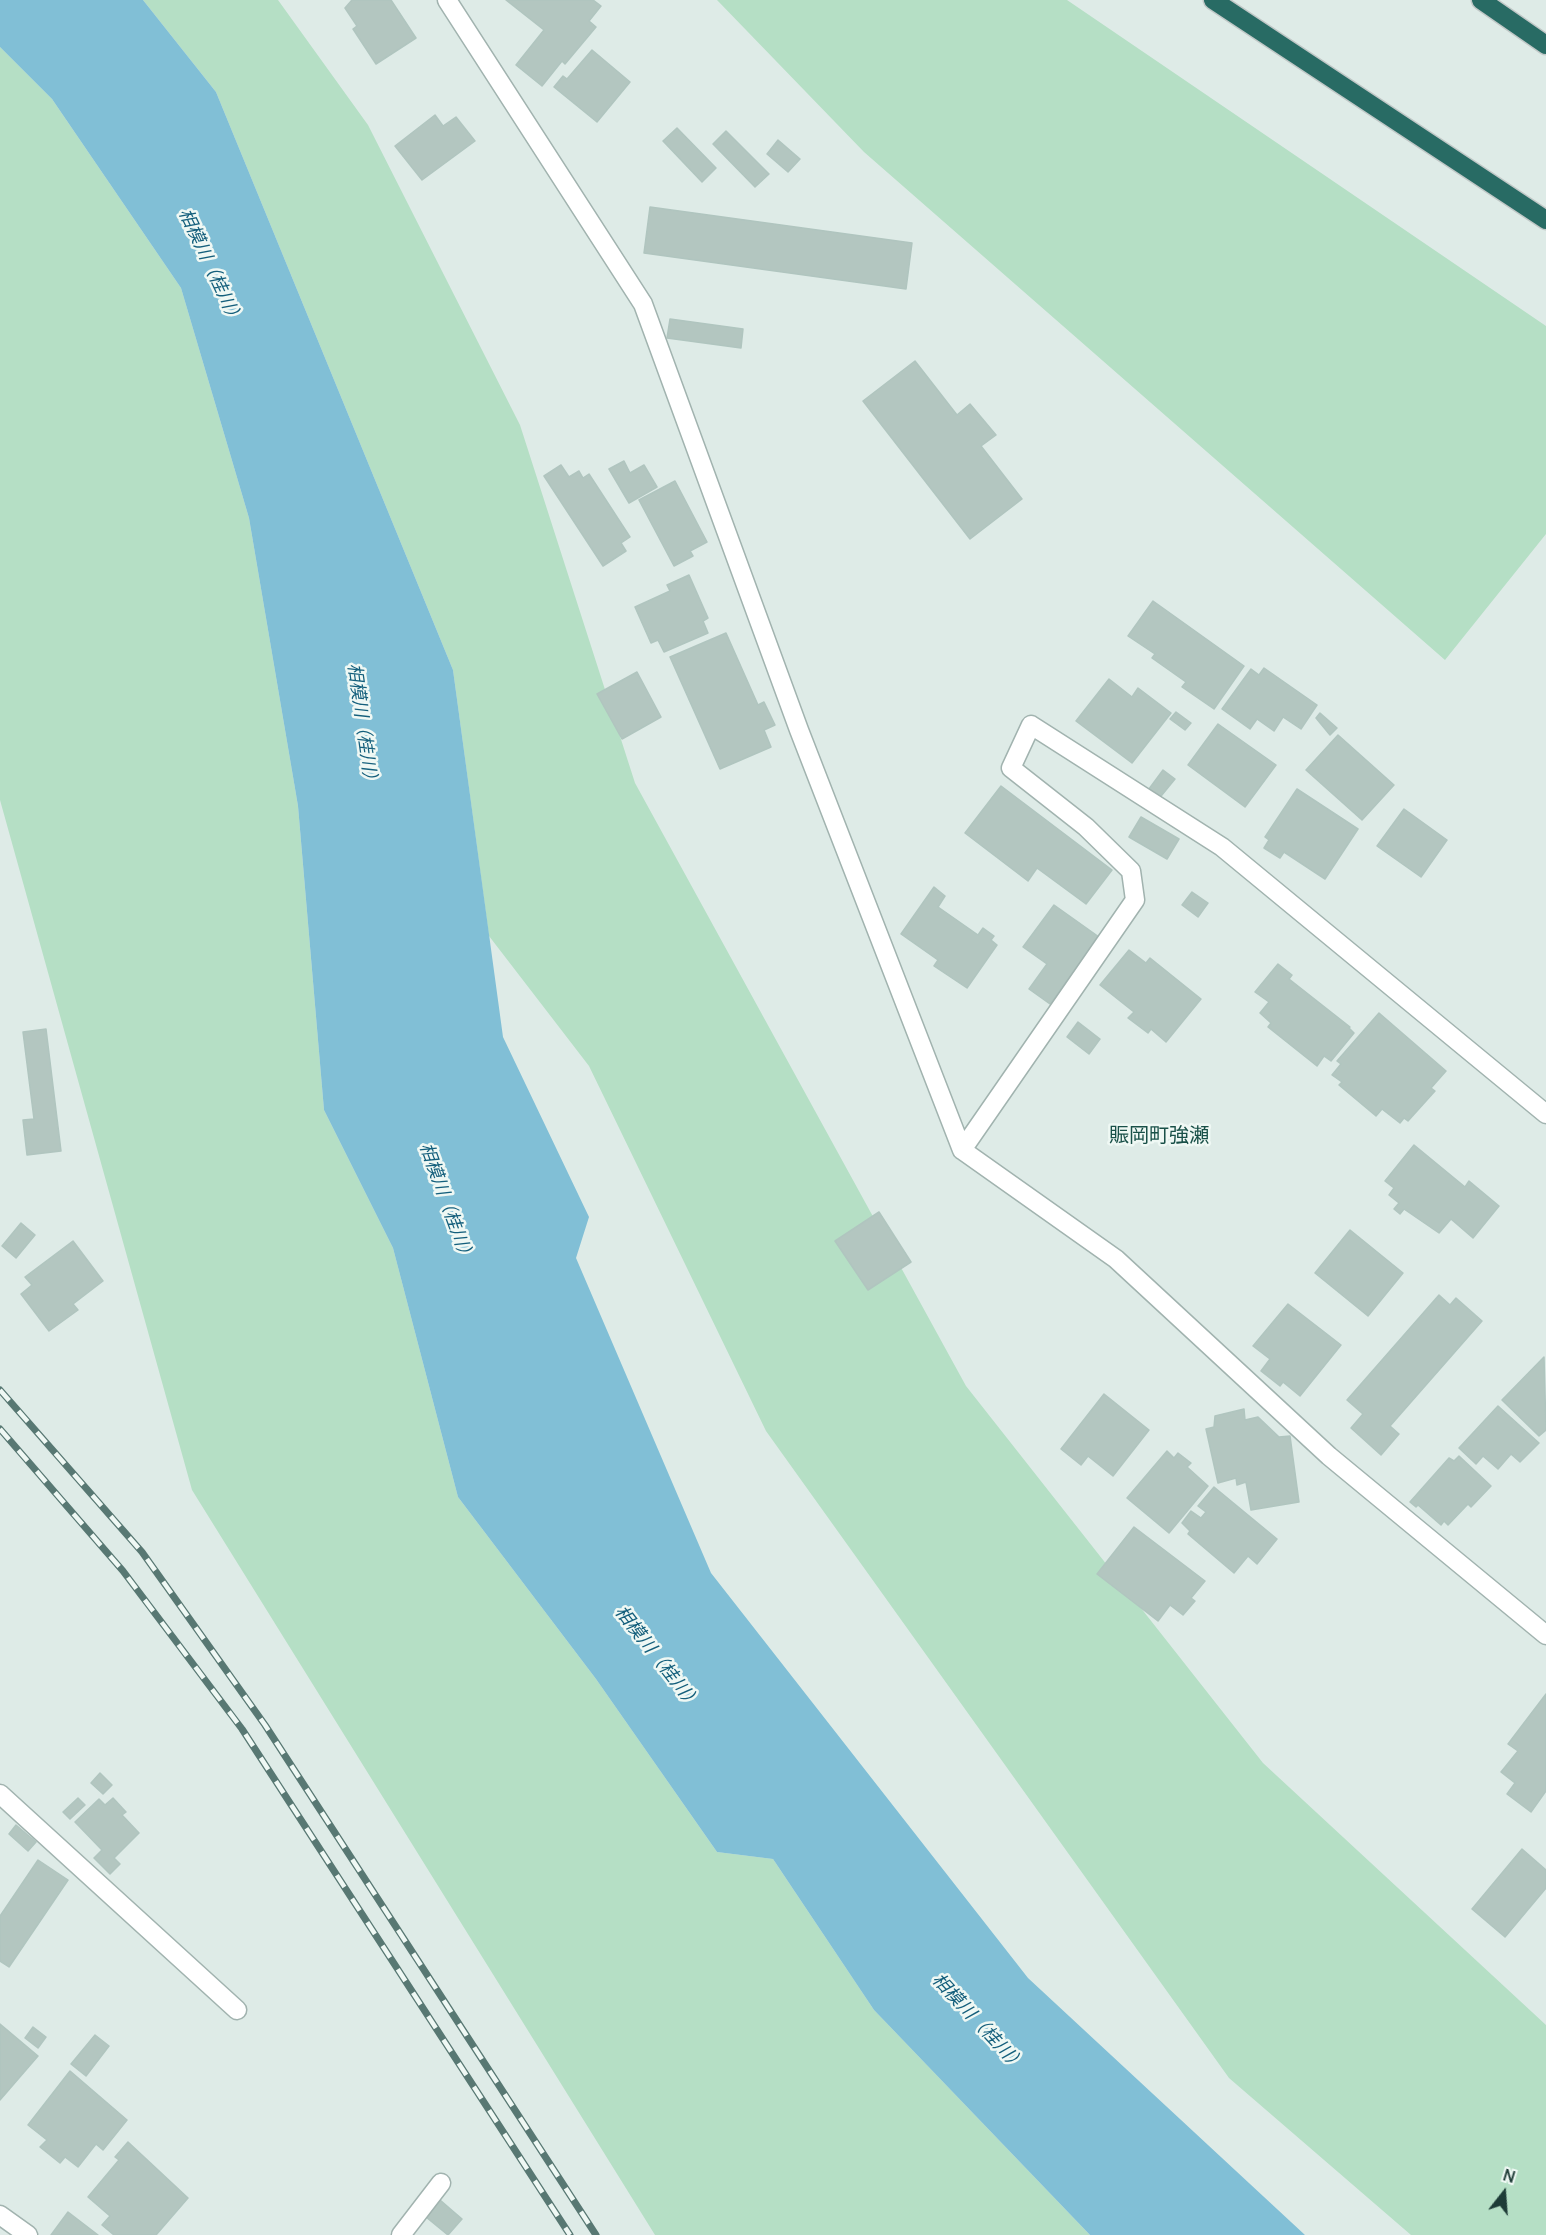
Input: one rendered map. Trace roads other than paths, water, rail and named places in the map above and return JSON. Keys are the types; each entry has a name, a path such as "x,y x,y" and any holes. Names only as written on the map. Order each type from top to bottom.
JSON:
{"highway":[{"path":"1213,0 1546,220"},
{"path":"1481,0 1546,45"}],"street":[{"path":"447,0 643,304 795,719 962,1150 1116,1259 1329,1456 1546,1635"},
{"path":"962,1150 1135,900 1131,871 1086,827 1011,768 1030,725 1222,848 1546,1114"},
{"path":"0,1794 237,2010"},
{"path":"401,2235 441,2183"},
{"path":"0,2215 28,2235"}],"water":[{"name":"相模川（桂川）","path":"0,0 143,0 216,92 453,670 503,1037 589,1217 576,1258 711,1573 1028,1978 1305,2235 1090,2235 874,2010 773,1859 717,1852 596,1679 458,1497 393,1248 324,1110 298,806 249,518 181,288 52,99 0,47"}],"railway":[{"path":"0,1390 142,1552 265,1725 596,2235"},
{"path":"0,1429 123,1571 242,1729 570,2235"}],"district":[{"name":"賑岡町強瀬","path":"1159,1136"}]}
